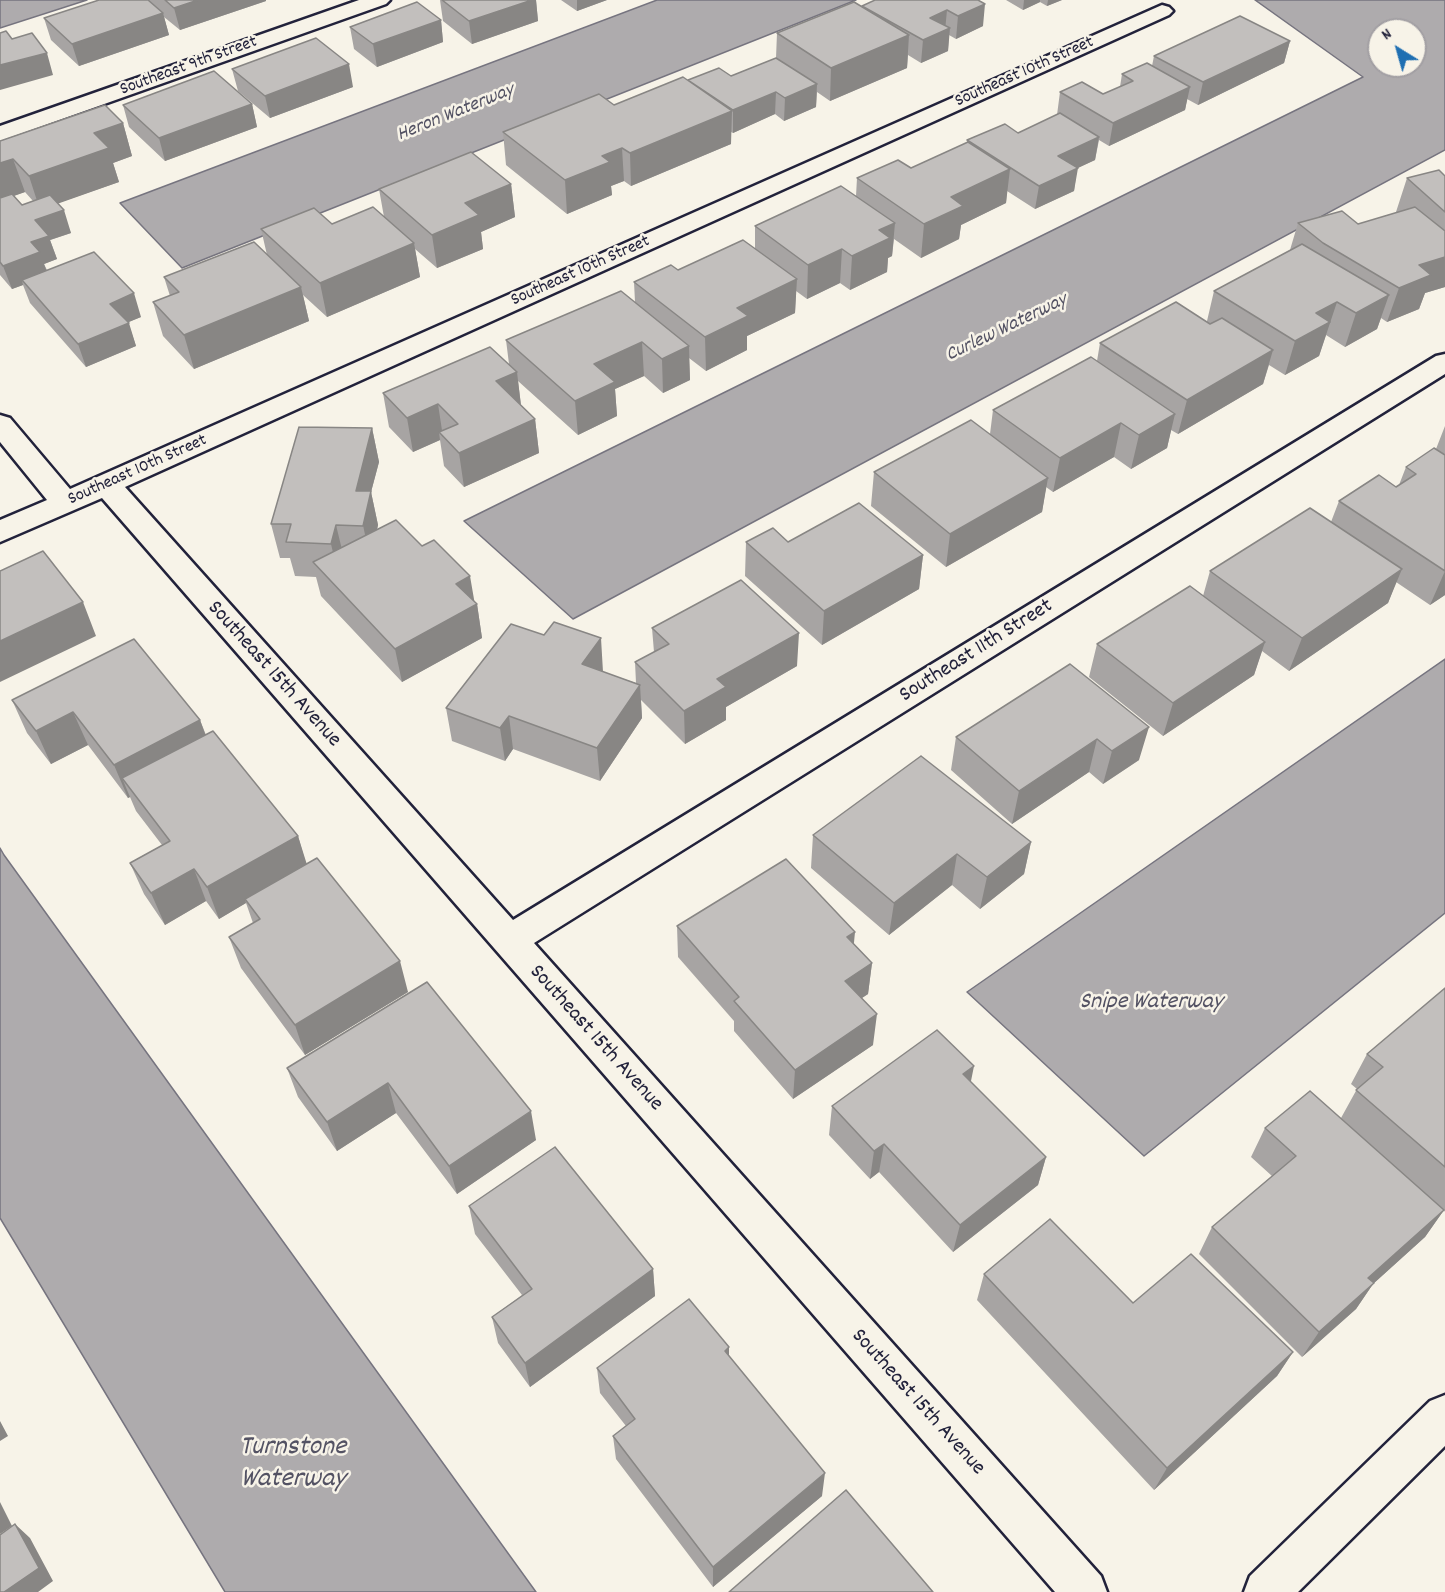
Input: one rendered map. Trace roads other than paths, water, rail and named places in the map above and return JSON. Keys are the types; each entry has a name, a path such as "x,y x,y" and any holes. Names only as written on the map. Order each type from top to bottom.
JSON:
{"street":[{"name":"Southeast 9th Street","path":"0,135 379,0"},
{"name":"Southeast 10th Street","path":"0,532 1162,11"},
{"name":"Southeast 11th Street","path":"508,941 1445,362"},
{"path":"0,424 65,503"},
{"name":"Southeast 15th Avenue","path":"107,485 1085,1592"},
{"path":"1266,1592 1445,1416"}],"water":[{"path":"0,0 87,0 0,28"},
{"name":"Heron Waterway","path":"657,0 856,0 182,268 120,203"},
{"name":"Curlew Waterway","path":"1255,0 1445,0 1445,150 573,619 464,521 1363,77"},
{"name":"Snipe Waterway","path":"1445,659 1445,913 1144,1156 967,992"},
{"name":"Turnstone Waterway","path":"0,848 536,1592 225,1592 0,1218"}]}
